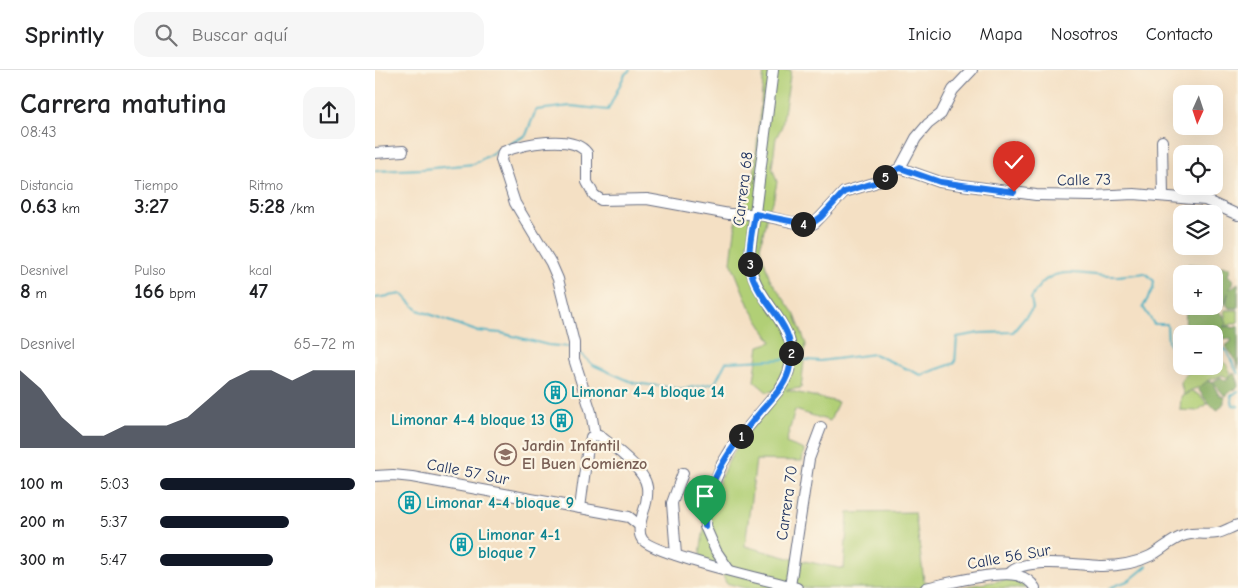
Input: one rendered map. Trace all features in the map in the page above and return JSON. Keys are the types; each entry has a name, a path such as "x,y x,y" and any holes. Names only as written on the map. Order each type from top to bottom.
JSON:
{"street":[{"name":"Carrera 68","path":"729,570 716,551 705,526 709,496 734,444 785,381 791,356 789,338 777,314 757,286 751,271 749,254 773,70"},
{"path":"595,435 558,279 551,263 515,203 501,160 503,152 525,145 552,142 579,145 587,153 586,174 590,190 601,200 647,199 729,214 755,214 810,225 821,217 844,192 874,183 900,168 916,138 928,124 941,114 953,90 972,70"},
{"path":"1163,140 1163,196"},
{"path":"375,153 403,151"},
{"name":"Calle 73","path":"900,168 940,182 1036,194 1092,196 1134,194 1205,200 1238,215"},
{"name":"Carrera 70","path":"793,587 809,459 821,427"},
{"path":"595,435 599,435 622,454 642,476 647,486 646,504 640,526 640,537 645,543 656,549 676,555 793,587"},
{"path":"580,508 587,454 591,437 595,435"},
{"path":"676,555 672,503 683,473"},
{"name":"Calle 57 Sur","path":"375,476 412,477 629,517 640,526"},
{"path":"629,517 646,504"},
{"name":"Calle 56 Sur","path":"926,588 1009,574 1018,567 1038,563 1055,562 1104,566 1127,564 1149,557 1184,535 1218,533 1238,524"},
{"path":"1009,574 1023,577 1035,588"}],"green space":[{"path":"764,70 791,70 782,126 776,138 772,167 777,182 773,202 768,210 760,248 770,279 795,315 806,344 801,388 786,390 838,402 830,421 795,410 786,443 804,450 802,461 756,460 745,546 789,558 844,569 848,513 915,512 924,581 938,588 745,588 726,583 722,573 700,555 704,528 712,500 729,461 746,434 781,390 767,392 754,381 759,346 772,342 749,306 731,262 736,222 753,186"},
{"path":"1223,266 1231,267 1228,275 1233,280 1230,289 1238,283 1238,308 1229,308 1226,304 1228,293 1223,305"},
{"path":"1224,310 1238,310 1238,322 1227,326"},
{"path":"1186,315 1223,315 1227,324 1223,327 1223,325 1185,325"},
{"path":"1229,326 1234,328 1238,326 1238,369 1234,357 1225,346 1231,342 1231,339 1223,338 1223,327"},
{"path":"1223,362 1230,372 1228,379 1223,375"},
{"path":"1231,374 1235,374 1238,386 1225,396 1213,382 1220,377 1226,381"},
{"path":"1186,375 1223,375 1207,381 1206,385 1191,390 1184,395 1181,383"},
{"path":"1207,381 1213,383 1218,394 1224,397 1224,403 1218,410 1209,404 1198,389"},
{"path":"1192,391 1202,397 1207,404 1197,411 1180,410 1181,397"},
{"path":"1008,579 1027,588 959,588"}],"waterway":[{"path":"506,146 526,135 536,110 571,106 608,110 625,74 630,70"},
{"path":"375,171 474,164 499,149"},
{"path":"795,359 820,361 874,354 921,375 955,363 957,337 980,333 1013,332 1033,308 1031,299 1039,286 1048,278 1058,274 1069,273 1105,276 1145,273 1154,281 1153,289 1143,307 1154,324 1167,324 1168,343 1173,351"},
{"path":"375,298 402,294 418,310 476,331 501,333 548,345 570,347"},
{"path":"1223,349 1227,352 1238,374"},
{"path":"577,350 593,365 634,383 683,389 715,383 726,362 788,359"},
{"path":"1238,391 1231,396 1233,405 1238,406"},
{"path":"1109,588 1130,580 1147,566"}],"place":[{"name":"Limonar 4-4 bloque 14","path":"555,392"},
{"name":"Limonar 4-4 bloque 13","path":"561,420"},
{"name":"Jardin Infantil El Buen Comienzo","path":"506,455"},
{"name":"Limonar 4-4 bloque 9","path":"410,503"},
{"name":"Limonar 4-1 bloque 7","path":"462,544"}],"route":[{"path":"705,526 706,507 709,496 723,464 734,444 779,390 789,373 791,356 789,338 777,314 757,286 751,271 749,254 755,214 810,225 815,223 844,192 874,183 900,168 940,182 1014,192"}]}
